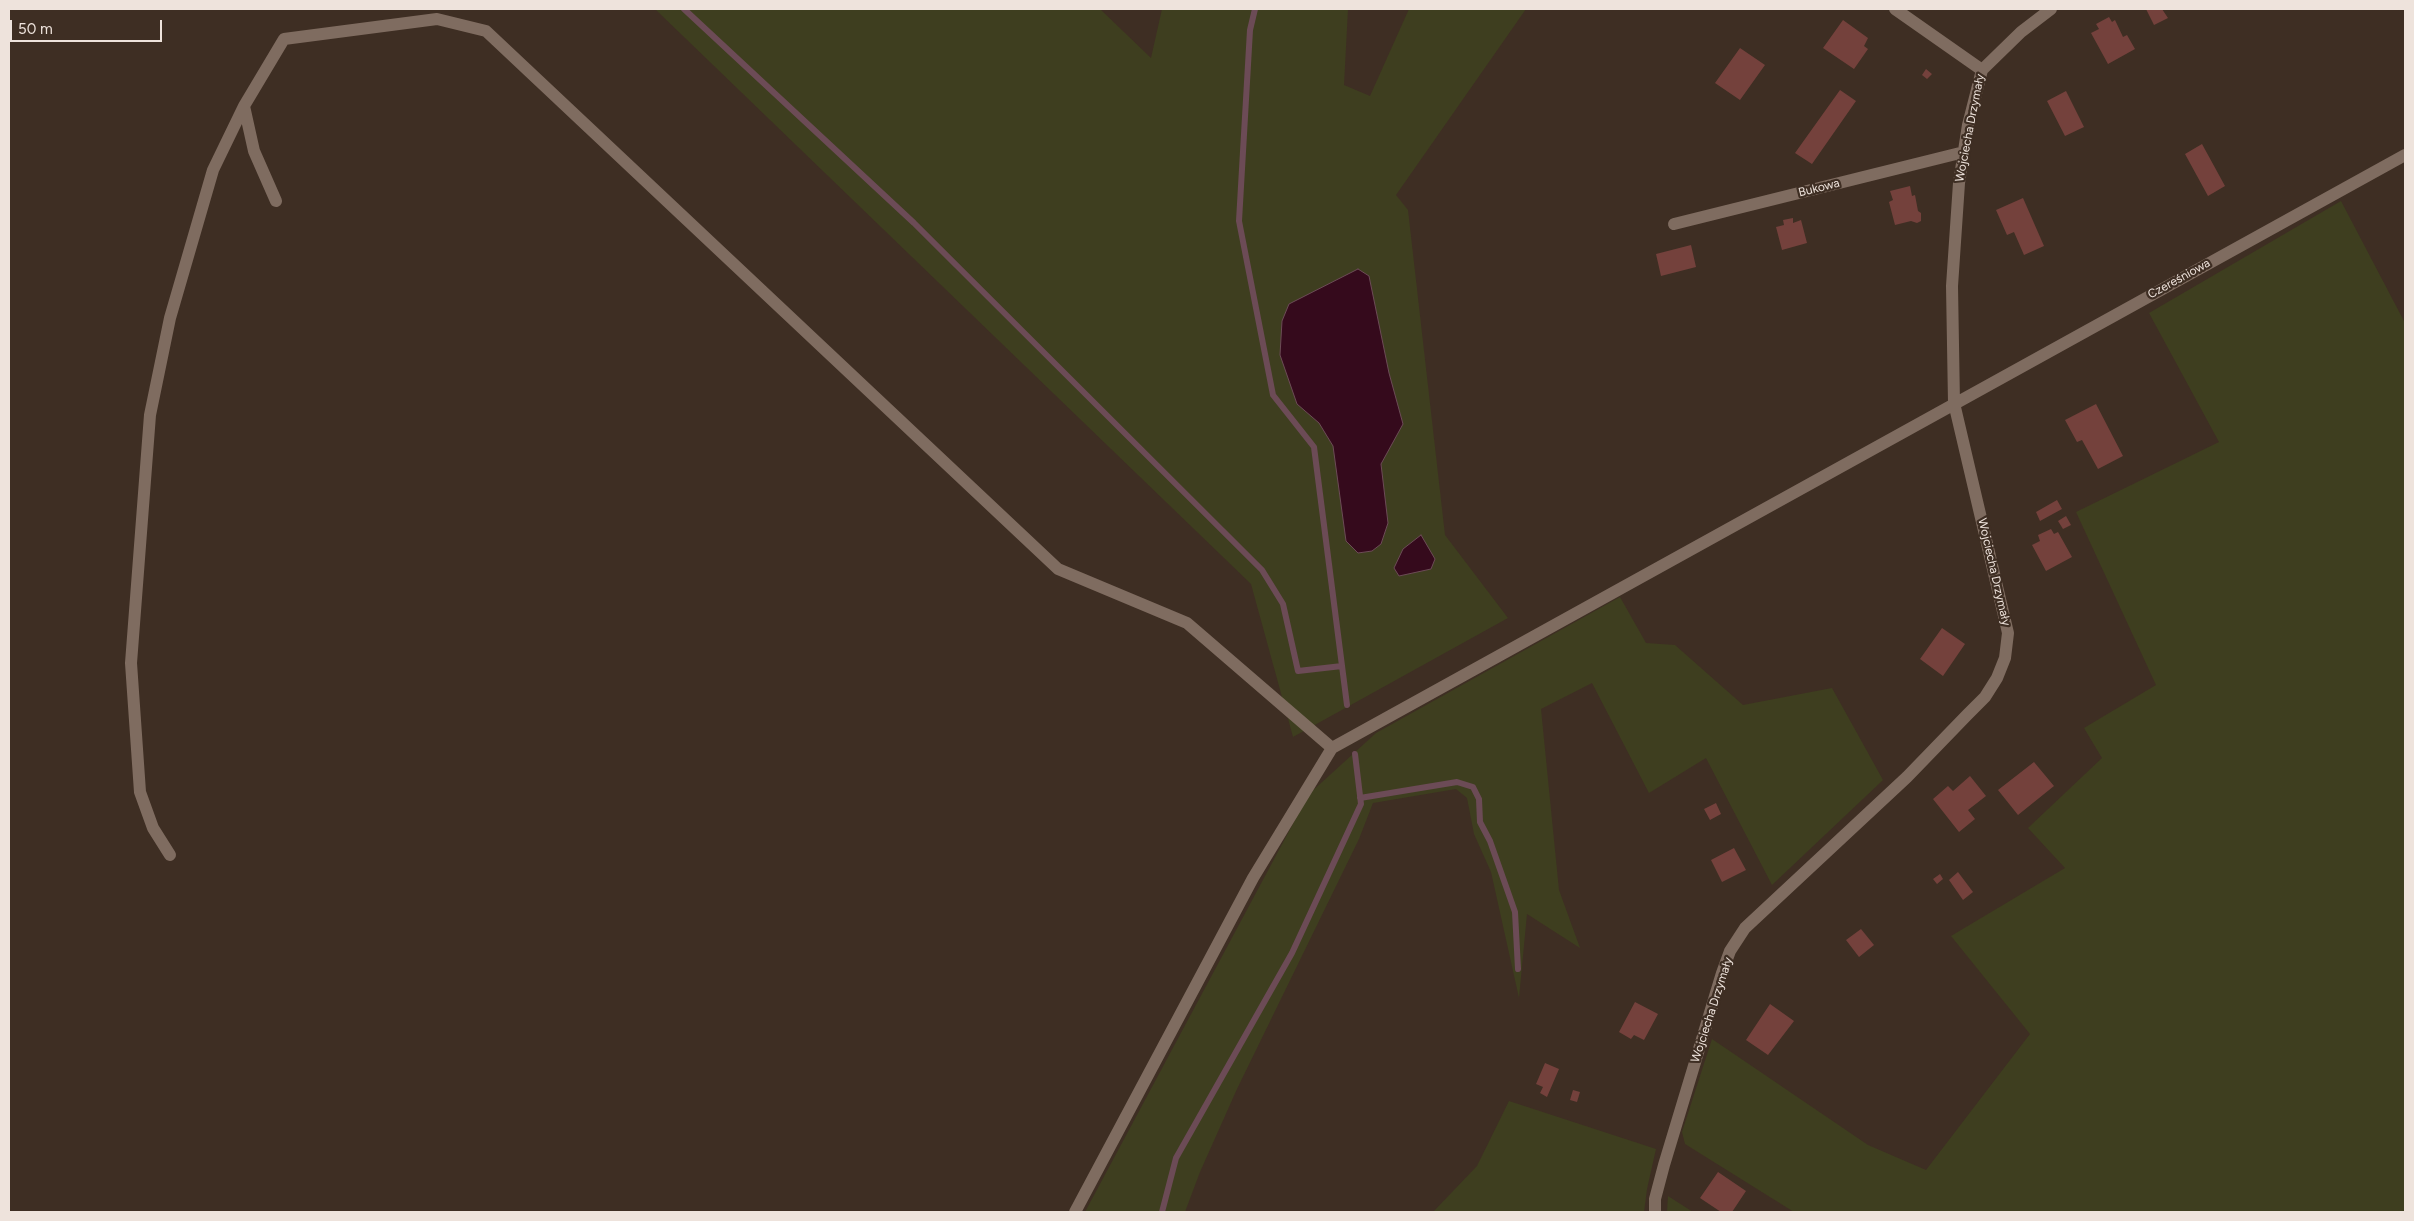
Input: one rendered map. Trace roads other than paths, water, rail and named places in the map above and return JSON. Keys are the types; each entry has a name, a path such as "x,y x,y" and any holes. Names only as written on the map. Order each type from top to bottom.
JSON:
{"street":[{"name":"Wojciecha Drzymały","path":"1655,1212 1655,1200 1664,1164 1730,951 1745,928 1907,776 1968,715 1997,678 2006,658 2008,633 1954,403 1952,286 1959,183 1968,125 1982,70 1895,9"},
{"path":"1982,70 2021,32 2051,9"},
{"path":"170,855 153,828 140,792 132,663 150,415 170,318 213,170 244,106 284,39 437,19 486,31 1058,569 1188,623 1332,748 1253,878 1075,1212"},
{"path":"244,106 254,151 276,201"},
{"name":"Bukowa","path":"1674,224 1964,152"},
{"name":"Czereśniowa","path":"1332,748 2405,155"}],"waterway":[{"path":"684,9 914,223 1262,570 1283,604 1298,671 1342,666"},
{"path":"1255,9 1250,30 1239,221 1273,395 1314,447 1347,705"},
{"path":"1162,1212 1176,1158 1292,953 1361,804 1355,754"},
{"path":"1360,798 1457,782 1473,787 1479,799 1480,822 1490,841 1515,912 1518,969"}]}
